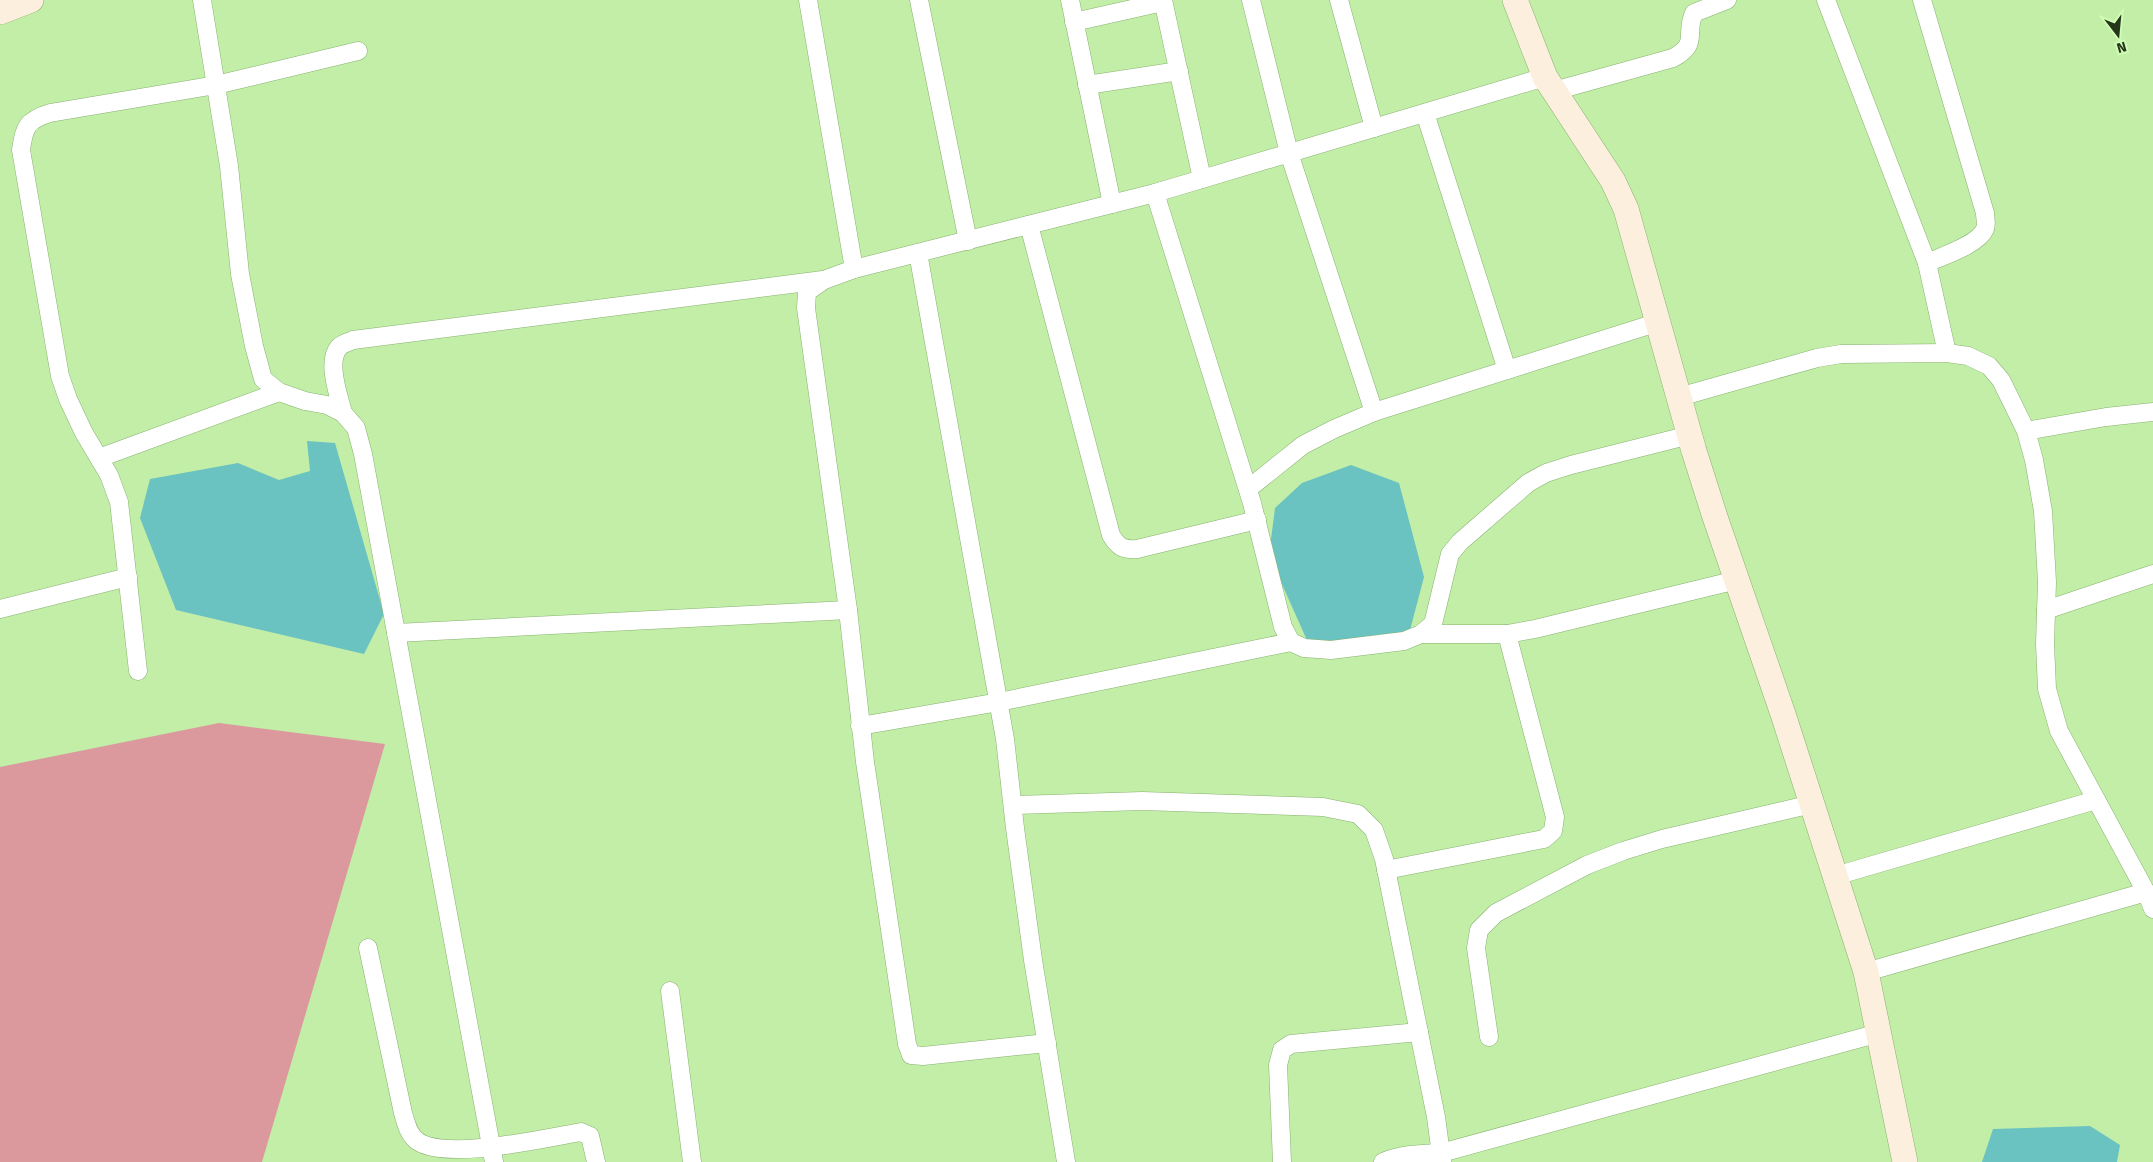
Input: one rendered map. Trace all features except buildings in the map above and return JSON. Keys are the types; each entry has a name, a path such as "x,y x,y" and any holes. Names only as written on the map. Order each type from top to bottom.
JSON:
{"street":[{"path":"0,12 31,0"},
{"path":"202,0 229,166 240,274 254,346 263,379 279,392 305,401 327,405 343,413 356,428 363,454 492,1156"},
{"path":"808,0 854,269"},
{"path":"919,0 968,241"},
{"path":"1070,0 1112,204"},
{"path":"1250,0 1289,153 1374,412"},
{"path":"1339,0 1374,128"},
{"path":"1515,0 1549,84 1613,181 1626,209 1714,517 1783,714 1866,972 1905,1162"},
{"path":"343,413 333,372 335,355 339,346 353,340 824,280 854,269 1154,194 1425,113 1673,58 1685,51 1690,42 1690,22 1694,13 1727,0"},
{"path":"1826,0 1927,263 1947,353"},
{"path":"1922,0 1985,213 1986,227 1981,236 1969,244 1927,263"},
{"path":"1074,22 1163,1 1202,179"},
{"path":"138,671 119,502 109,475 68,399 60,376 21,150 23,131 35,118 50,113 216,84 358,51"},
{"path":"1087,85 1179,71"},
{"path":"1425,113 1507,370"},
{"path":"1154,194 1248,488 1284,627 1292,642 1304,648 1331,650 1404,641 1421,634 1433,624 1450,554 1460,542 1528,483 1546,473 1571,465 1690,435"},
{"path":"1029,225 1111,535 1116,545 1125,550 1137,549 1257,520"},
{"path":"918,253 1006,739 1034,960 1066,1162"},
{"path":"824,280 807,292 806,308 848,610 860,726 907,1044 911,1055 924,1056 1047,1043"},
{"path":"1248,488 1304,445 1334,428 1374,412 1659,322"},
{"path":"1679,397 1816,358 1841,354 1947,353 1968,356 1989,366 2001,380 2026,431 2043,511 2047,582 2047,689 2059,732 2146,892 2153,909"},
{"path":"99,458 279,392"},
{"path":"2026,431 2106,417 2153,412"},
{"path":"2046,610 2153,574"},
{"path":"0,609 128,577"},
{"path":"1421,634 1506,634 1575,620 1737,580"},
{"path":"396,633 848,610"},
{"path":"1386,870 1544,839 1553,831 1555,817 1506,634"},
{"path":"860,726 999,702 1292,642"},
{"path":"1836,876 2096,800"},
{"path":"1013,805 1142,802 1323,807 1358,814 1374,830 1386,870 1419,1032 1441,1157"},
{"path":"1489,1037 1476,948 1479,930 1496,913 1587,866 1624,851 1662,839 1812,804"},
{"path":"1866,972 2146,892"},
{"path":"368,948 400,1103 408,1130 417,1141 428,1148 444,1152 492,1156 581,1132 590,1136 596,1162"},
{"path":"670,992 692,1162"},
{"path":"1282,1162 1278,1065 1282,1050 1291,1044 1419,1032"},
{"path":"1384,1162 1393,1158 1441,1157 1879,1033"}],"shaded area":[{"path":"219,723 385,744 262,1162 0,1162 0,767"}],"water":[{"path":"307,441 335,443 384,614 364,654 176,610 140,518 150,479 238,463 279,480 310,471"},
{"path":"1351,465 1399,483 1424,577 1409,634 1310,647 1269,555 1275,508 1302,483"},
{"path":"2090,1126 2120,1145 2117,1162 1982,1162 1993,1129"}]}
